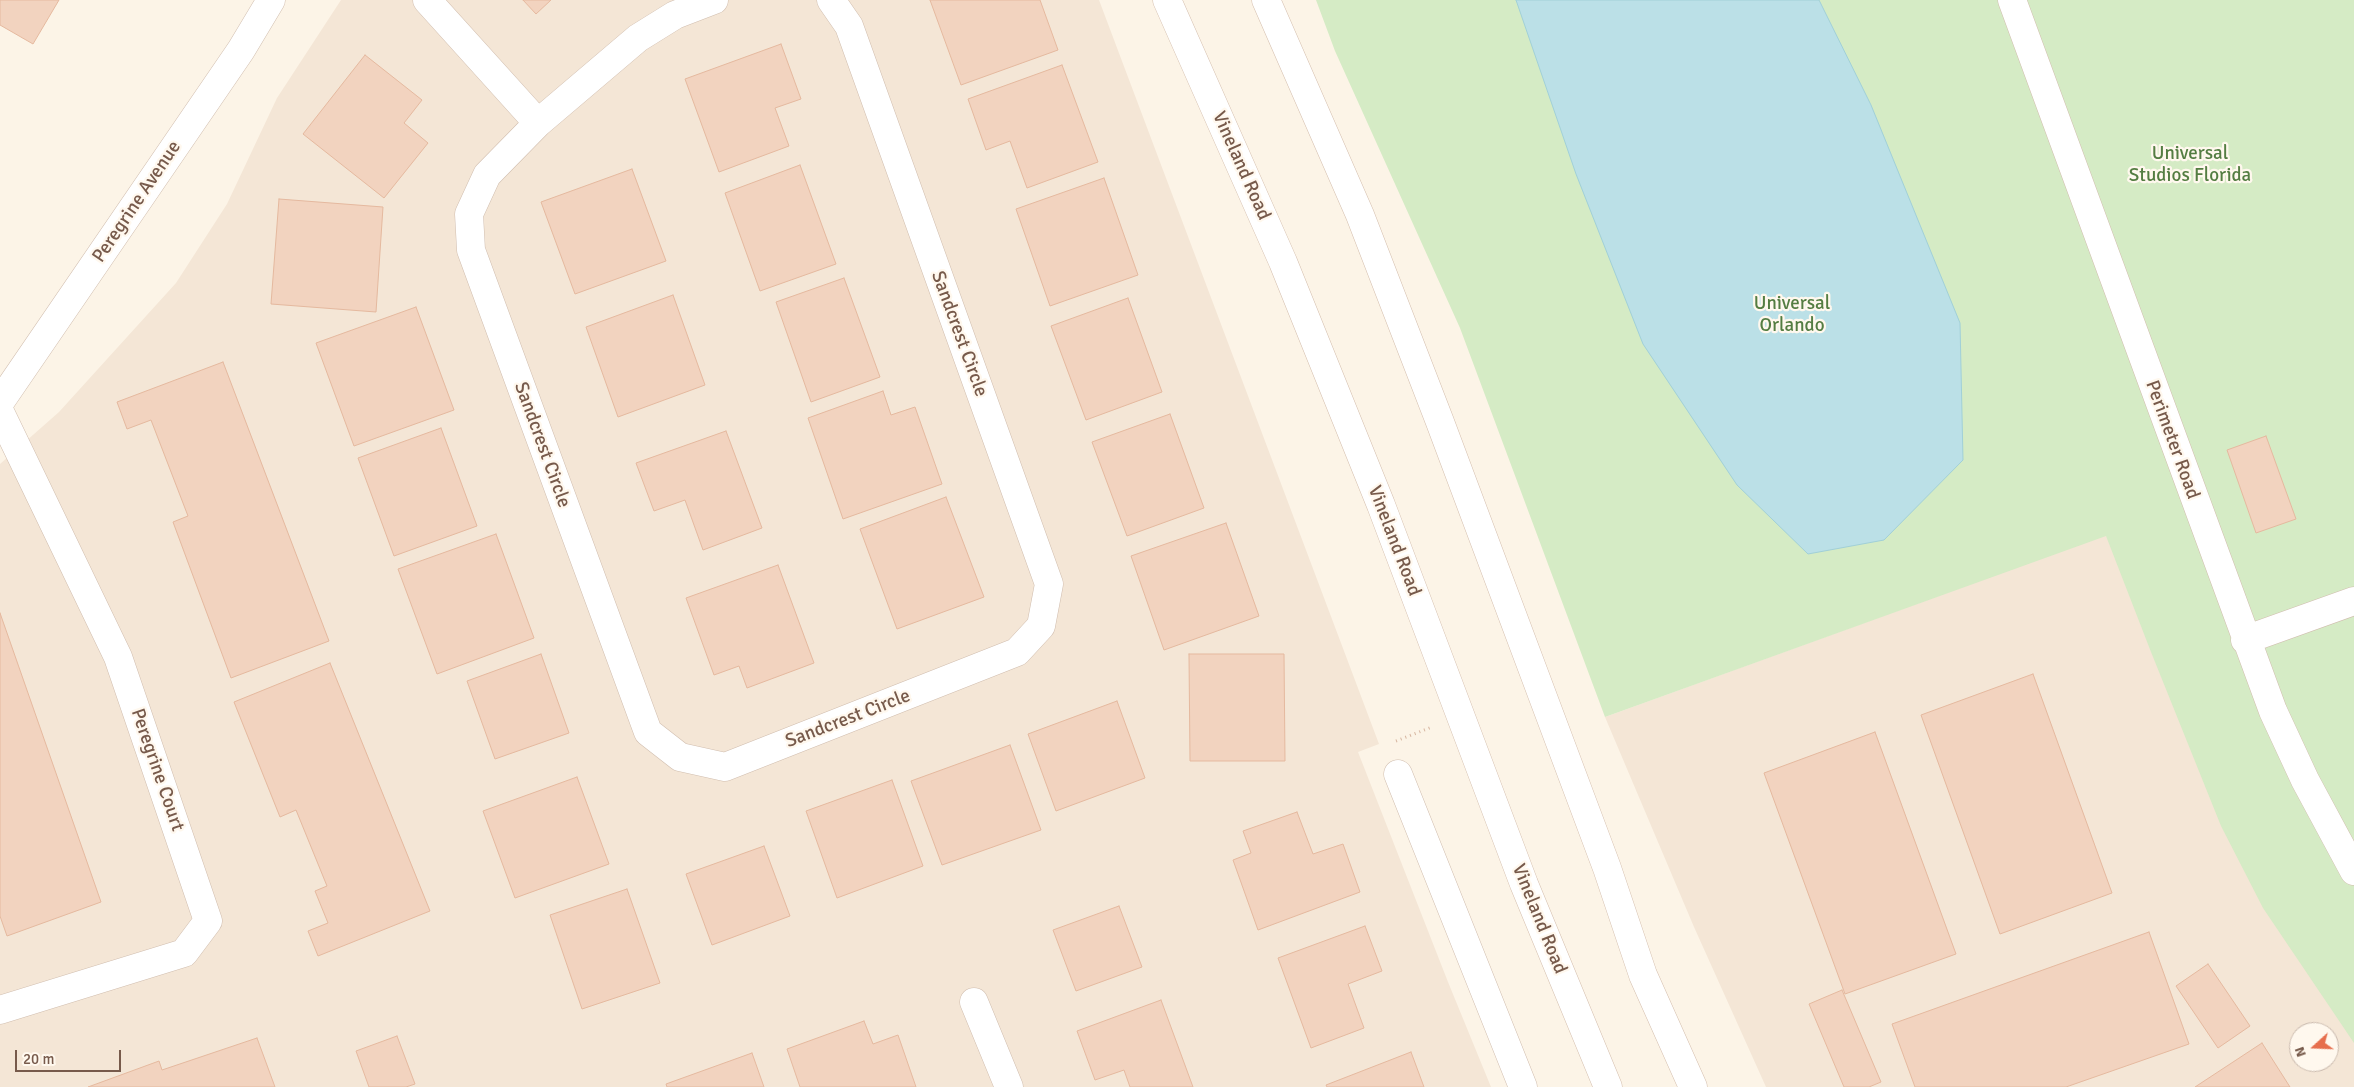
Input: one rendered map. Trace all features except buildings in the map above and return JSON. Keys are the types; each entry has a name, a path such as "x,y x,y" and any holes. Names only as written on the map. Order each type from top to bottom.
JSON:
{"street":[{"name":"Peregrine Avenue","path":"0,402 241,50 271,0"},
{"path":"427,0 538,123"},
{"name":"Sandcrest Circle","path":"714,0 675,15 638,38 538,123 487,175 469,214 471,250 648,732 680,757 725,767 1017,652 1041,626 1048,584 849,26 830,0"},
{"name":"Vineland Road","path":"1167,0 1286,271 1381,505 1524,884 1608,1087"},
{"path":"1266,0 1360,215 1440,422 1607,868 1643,975 1693,1087"},
{"name":"Perimeter Road","path":"2012,0 2245,640 2273,711 2305,780 2354,871"},
{"name":"Peregrine Court","path":"0,412 118,657 208,921 184,953 0,1010"},
{"path":"2245,640 2354,601"},
{"path":"1398,774 1523,1087"},
{"path":"974,1002 1009,1087"}],"path":[{"path":"1398,774 1391,743 1460,715"}],"shaded area":[{"path":"341,0 1099,0 1379,744 1358,752 1491,1087 0,1087 0,464 59,412 176,283 227,204 277,98"},
{"path":"2106,535 2354,982 2354,1087 1766,1087 1694,927 1605,717"}],"green space":[{"name":"Universal Orlando","path":"1316,0 2354,0 2354,1043 2263,908 2221,826 2106,536 1605,717 1460,328 1335,51"}],"water":[{"path":"1516,0 1819,0 1871,105 1960,323 1963,460 1884,540 1808,554 1737,485 1643,344 1576,174"}],"park label":[{"name":"Universal Studios Florida","path":"2190,165"}]}
